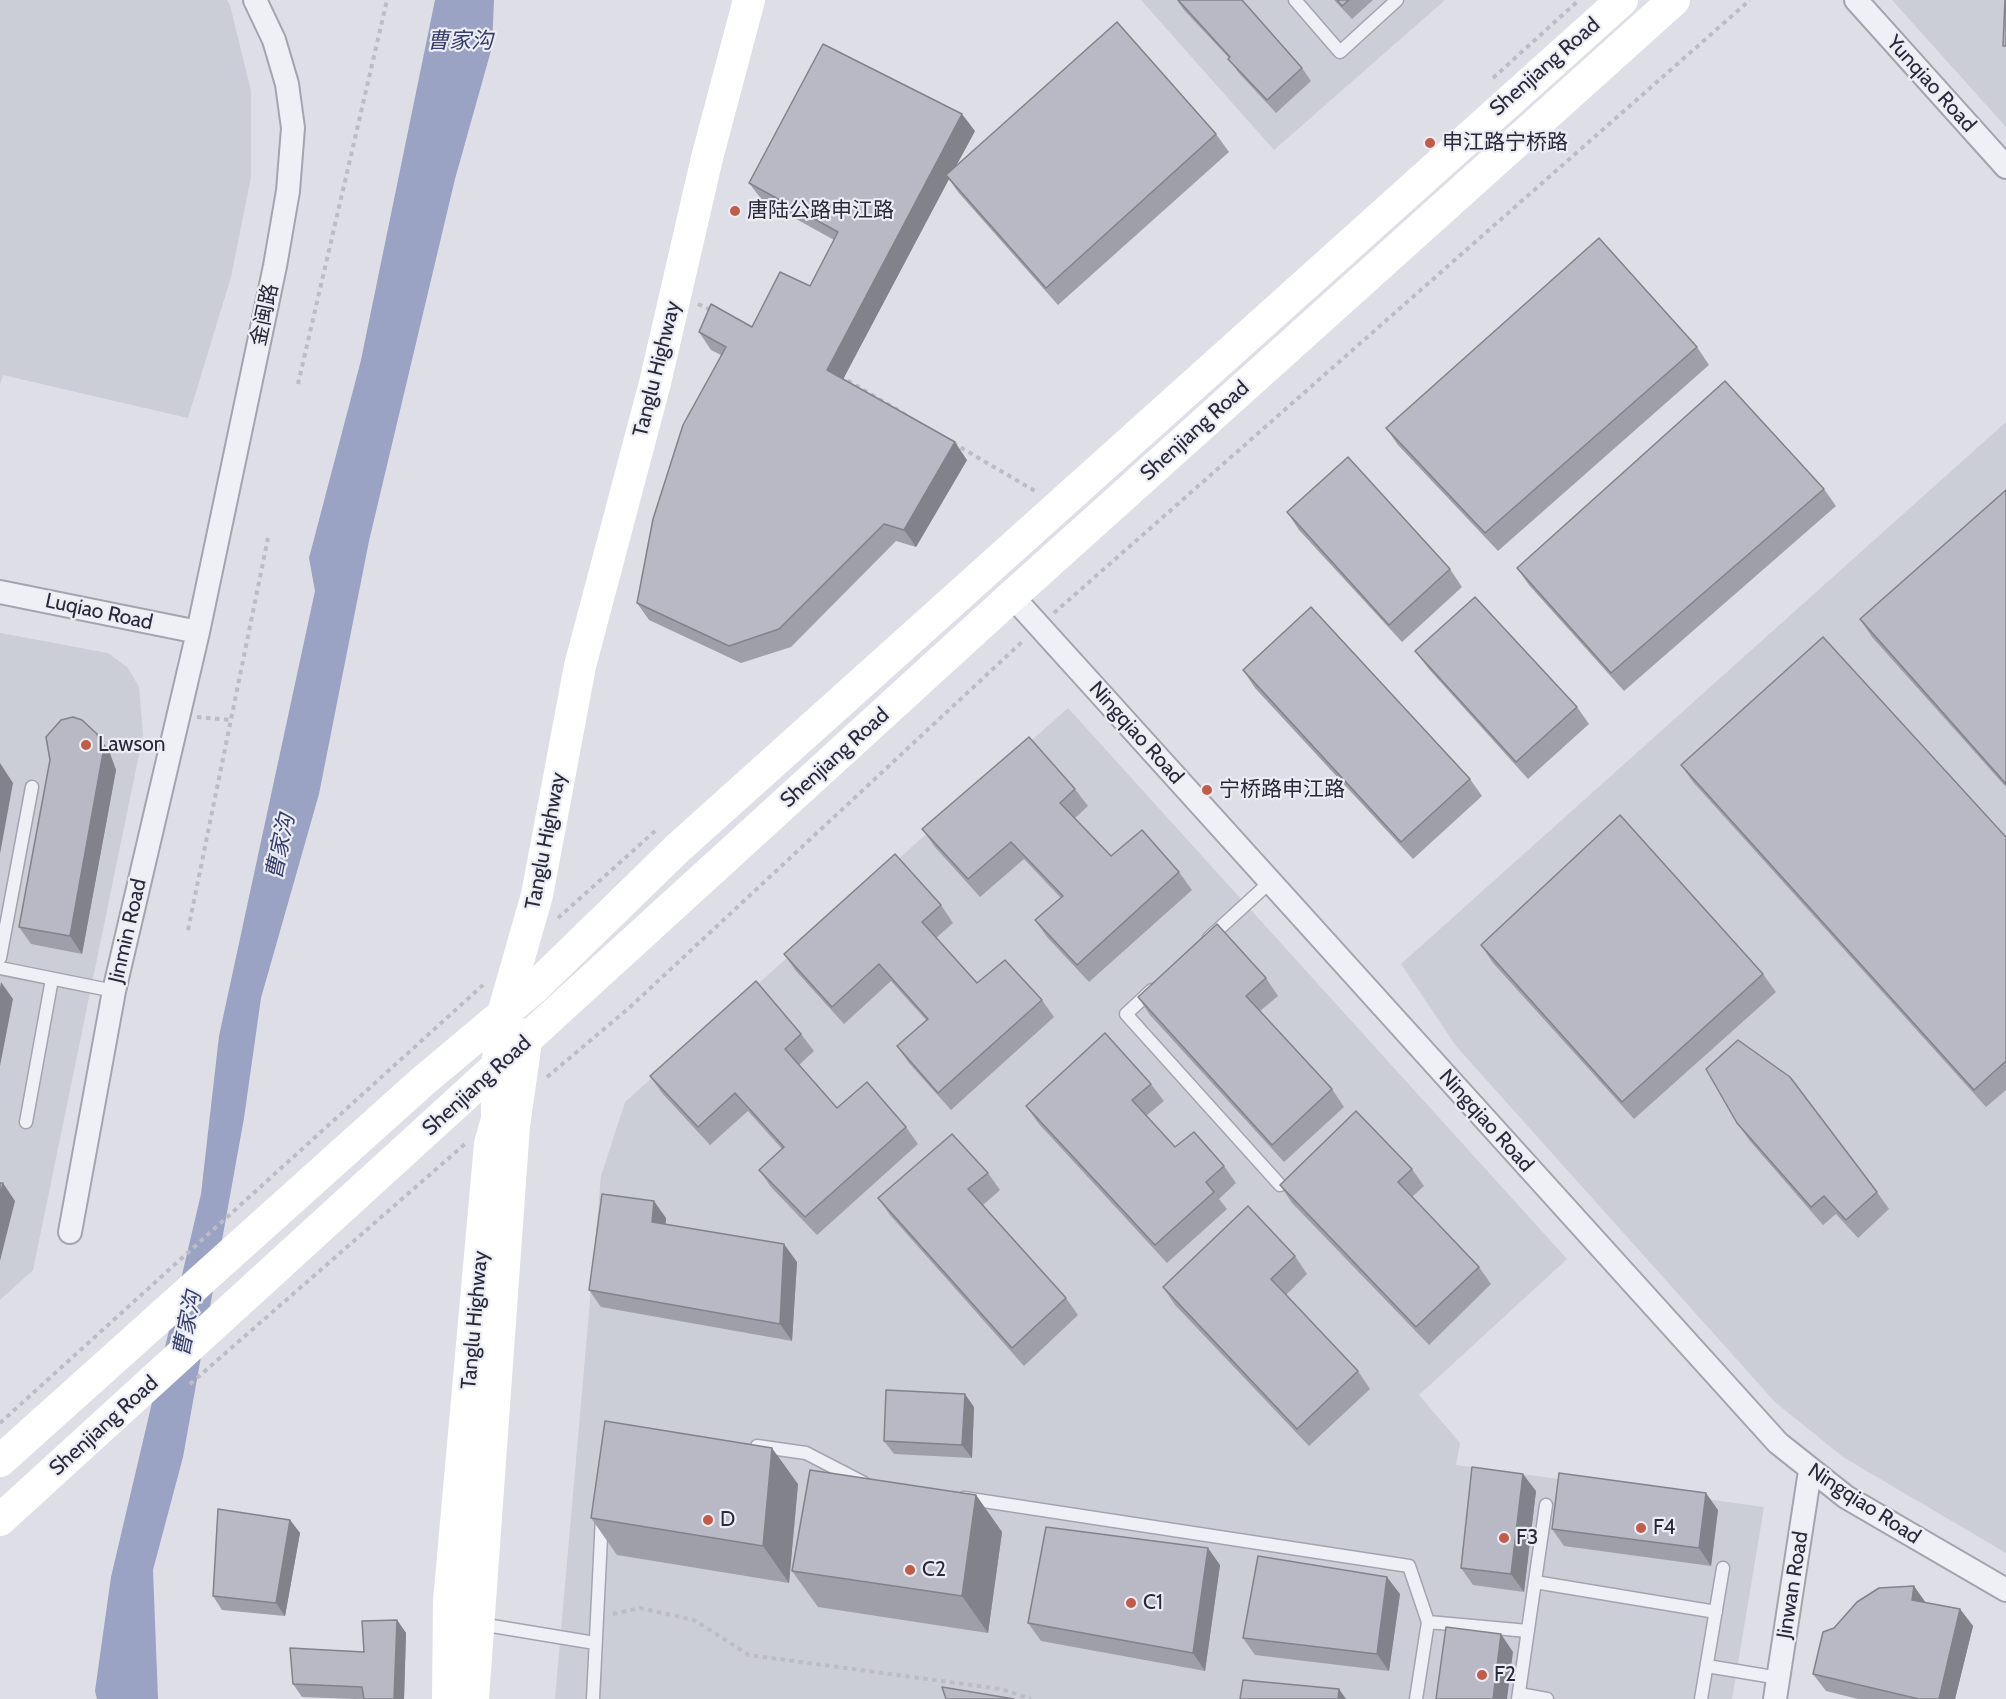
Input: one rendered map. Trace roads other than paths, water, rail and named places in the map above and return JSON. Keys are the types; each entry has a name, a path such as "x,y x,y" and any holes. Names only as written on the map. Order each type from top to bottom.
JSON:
{"main road":[{"name":"Tanglu Highway","path":"473,1699 513,1138 497,1068 503,1014 537,895 580,666 656,383 707,158 749,0"},
{"name":"Tanglu Highway","path":"448,1699 449,1600 490,1144 508,1110 525,1043 575,756 599,652 650,471 703,306 712,203 768,0"},
{"name":"Shenjiang Road","path":"0,1461 394,1108 534,988 679,847 1622,0"},
{"name":"Shenjiang Road","path":"10,1511 1012,596 1674,0"}],"street":[{"name":"金闽路","path":"198,632 275,266 288,191 293,128 287,84 274,40 255,0"},
{"name":"Yunqiao Road","path":"1856,0 2006,167"},
{"name":"Luqiao Road","path":"0,591 198,632"},
{"name":"Ningqiao Road","path":"1012,596 1751,1415 1810,1471 1880,1518 2006,1590"},
{"name":"Jinmin Road","path":"70,1232 114,991 198,632"},
{"name":"Jinwan Road","path":"1777,1688 1810,1471"}],"lane":[{"path":"1295,0 1340,52 1397,0"},
{"path":"0,958 32,787"},
{"path":"1196,950 1270,882"},
{"path":"0,968 114,991"},
{"path":"26,1122 52,979"},
{"path":"1161,982 1126,1014 1280,1185"},
{"path":"747,1444 806,1453 864,1483 876,1485"},
{"path":"957,1497 1409,1566 1428,1622 1416,1699"},
{"path":"593,1699 602,1504"},
{"path":"1546,1505 1518,1697 1547,1699"},
{"path":"1701,1699 1723,1568"},
{"path":"1535,1582 1716,1612"},
{"path":"1428,1622 1528,1631"},
{"path":"480,1624 595,1643"},
{"path":"1707,1666 1777,1688"}],"water":[{"name":"曹家沟","path":"435,0 494,0 492,47 455,179 369,541 319,794 261,998 244,1118 183,1457 153,1570 158,1699 97,1699 95,1691 111,1577 201,1194 219,1036 315,591 309,558 361,360"}],"place":[{"name":"申江路宁桥路","path":"1430,143"},
{"name":"唐陆公路申江路","path":"735,211"},
{"name":"Lawson","path":"86,745"},
{"name":"宁桥路申江路","path":"1207,790"},
{"name":"D","path":"708,1520"},
{"name":"F4","path":"1641,1528"},
{"name":"F3","path":"1504,1538"},
{"name":"C2","path":"910,1570"},
{"name":"C1","path":"1131,1603"},
{"name":"F2","path":"1482,1675"}]}
